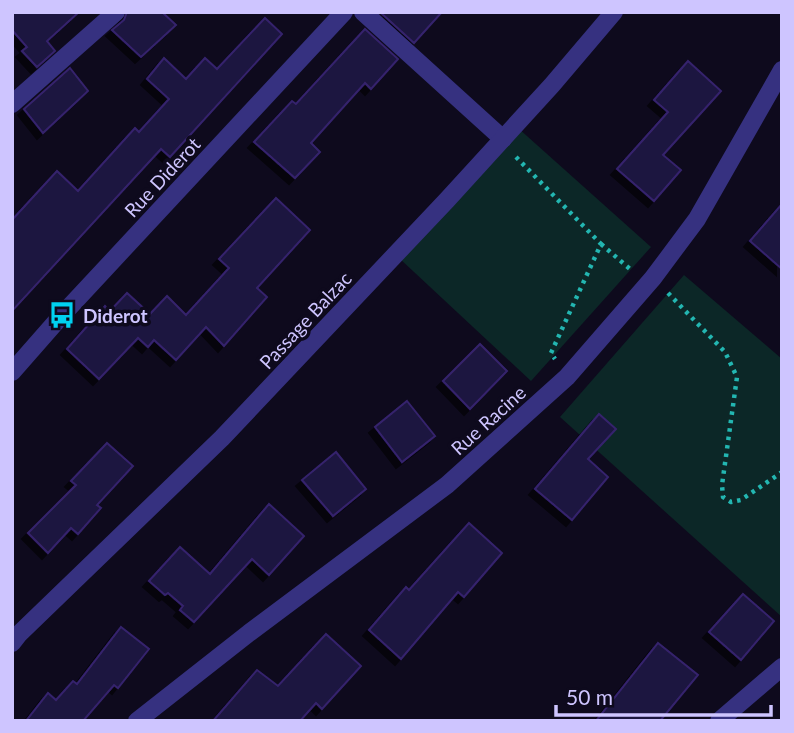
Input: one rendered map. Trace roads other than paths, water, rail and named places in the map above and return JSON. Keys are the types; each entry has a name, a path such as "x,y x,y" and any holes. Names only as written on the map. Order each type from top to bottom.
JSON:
{"street":[{"path":"12,104 116,12"},
{"name":"Rue Diderot","path":"12,372 344,12"},
{"path":"363,12 501,141"},
{"name":"Passage Balzac","path":"12,643 222,438 501,141 614,12"},
{"name":"Rue Racine","path":"137,721 447,485 567,377 650,281 697,219 782,70"},
{"path":"719,721 782,667"}],"place":[{"name":"Diderot","path":"62,315"}]}
